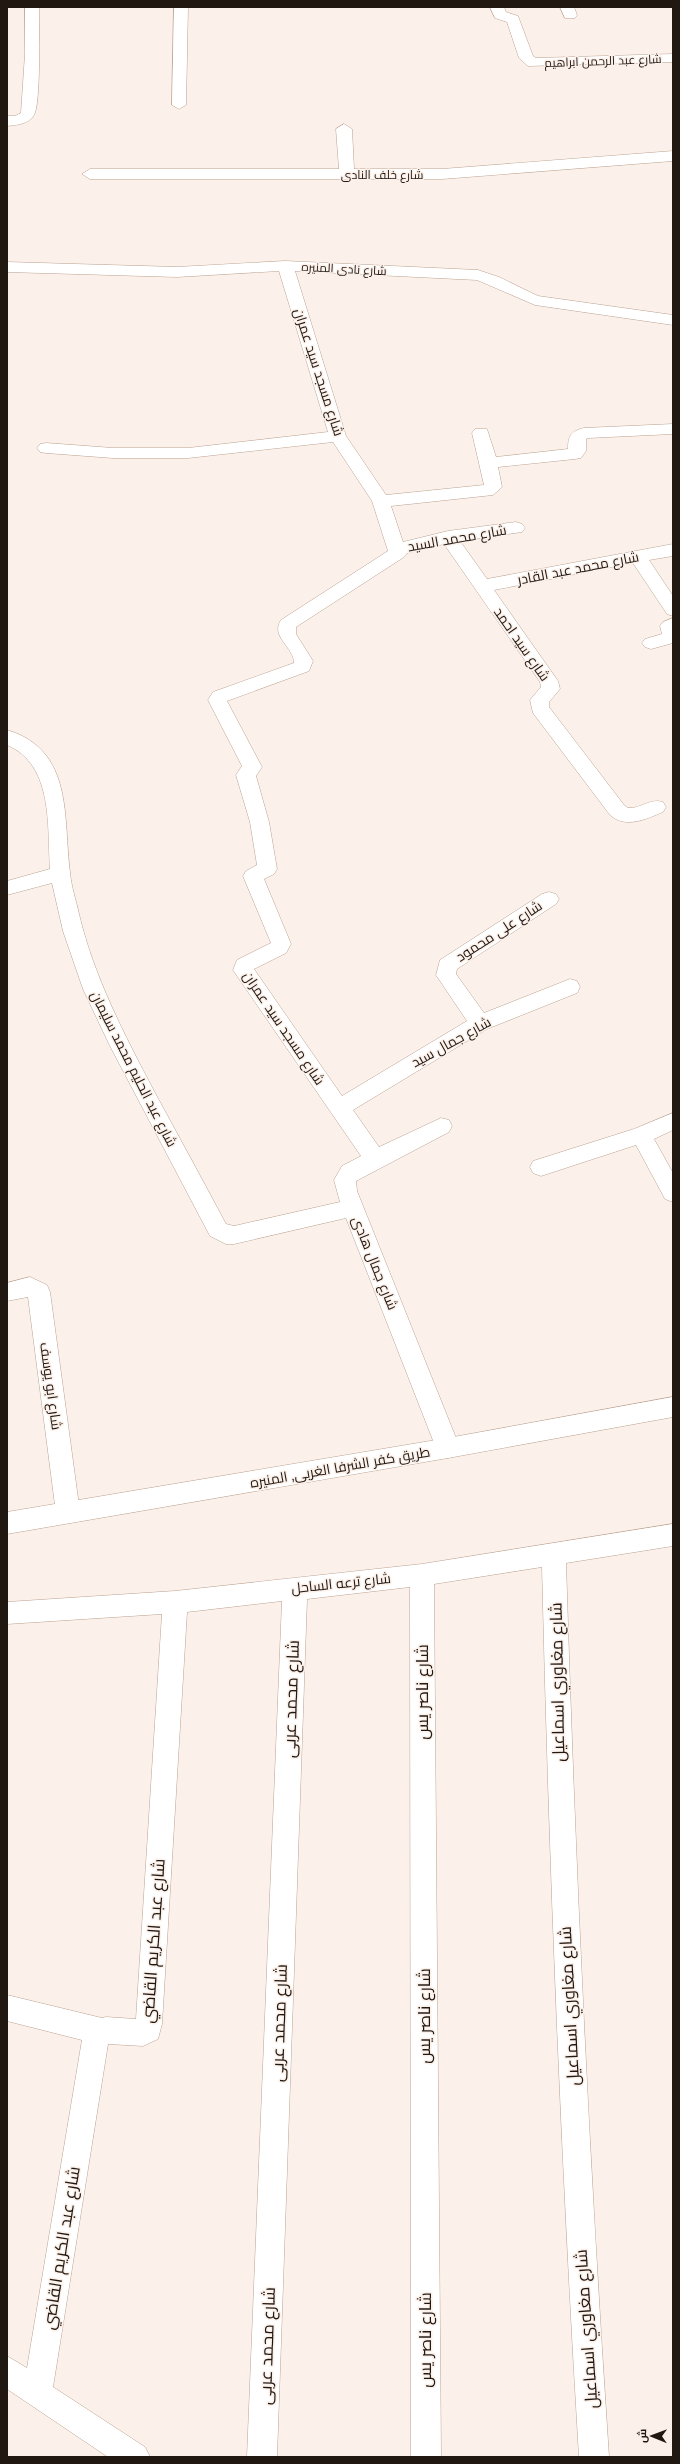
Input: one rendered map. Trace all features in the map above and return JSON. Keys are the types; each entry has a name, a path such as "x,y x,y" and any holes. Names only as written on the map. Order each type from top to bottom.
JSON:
{"street":[{"path":"7,121 25,118 28,113 32,54 32,7"},
{"path":"179,105 182,7"},
{"name":"شارع عبد الرحمن ابراهيم","path":"497,7 500,15 513,19 526,58 533,63 673,58"},
{"path":"344,130 347,176"},
{"name":"شارع خلف النادى","path":"90,174 347,176 442,174 673,156"},
{"name":"شارع نادى المنيره","path":"7,267 177,272 284,266 478,275 500,282 520,295 534,300 673,320"},
{"name":"شارع مسجد سيد عمران","path":"284,266 338,436 381,501 398,549 395,557 287,624 287,634 304,661 302,667 220,697 217,700 252,767 246,775 260,822 267,869 253,876 281,944 279,948 244,965 243,970 375,1159"},
{"path":"488,463 574,454 577,451 577,437 584,433 673,429"},
{"path":"381,501 487,491 493,487 481,433"},
{"path":"46,448 114,453 188,454 338,436"},
{"name":"شارع محمد السيد","path":"398,549 448,537 516,528"},
{"name":"شارع سيد احمد","path":"448,537 549,681 551,689 539,700 540,708 617,810 627,817 656,807"},
{"name":"شارع محمد عبد القادر","path":"482,586 673,550"},
{"path":"638,556 673,610"},
{"path":"651,643 672,637 669,626 673,624"},
{"name":"شارع عبد الحليم محمد سليمان","path":"7,737 23,744 39,759 49,776 54,795 60,874 73,931 93,989 120,1046 218,1230 226,1234 234,1235 353,1208"},
{"path":"7,888 60,874"},
{"name":"شارع على محمود","path":"480,1023 446,975 447,965 549,899"},
{"name":"شارع جمال سيد","path":"338,1108 480,1023 570,987"},
{"path":"541,1167 641,1135 673,1121"},
{"name":"شارع جمال هادى","path":"441,1126 350,1172 345,1180 353,1208 448,1448"},
{"path":"641,1135 673,1193"},
{"name":"شارع ابو يوسف","path":"7,1292 30,1286 39,1292 68,1513"},
{"name":"طريق كفر الشرفا الغربى, المنيره","path":"7,1523 448,1448 673,1407"},
{"name":"شارع ترعه الساحل","path":"7,1613 175,1602 422,1575 673,1535"},
{"name":"شارع مغاوري اسماعيل","path":"554,1554 562,1856 578,2217 594,2457"},
{"name":"شارع ناصر يس","path":"422,1575 426,2457"},
{"name":"شارع محمد عربى","path":"262,2457 295,1588"},
{"name":"شارع عبد الكريم القاضي","path":"36,2394 96,2034 100,2031 138,2034 148,2029 149,2024 175,1602"},
{"path":"7,2008 100,2031"},
{"path":"7,2371 36,2394 130,2456"}]}
